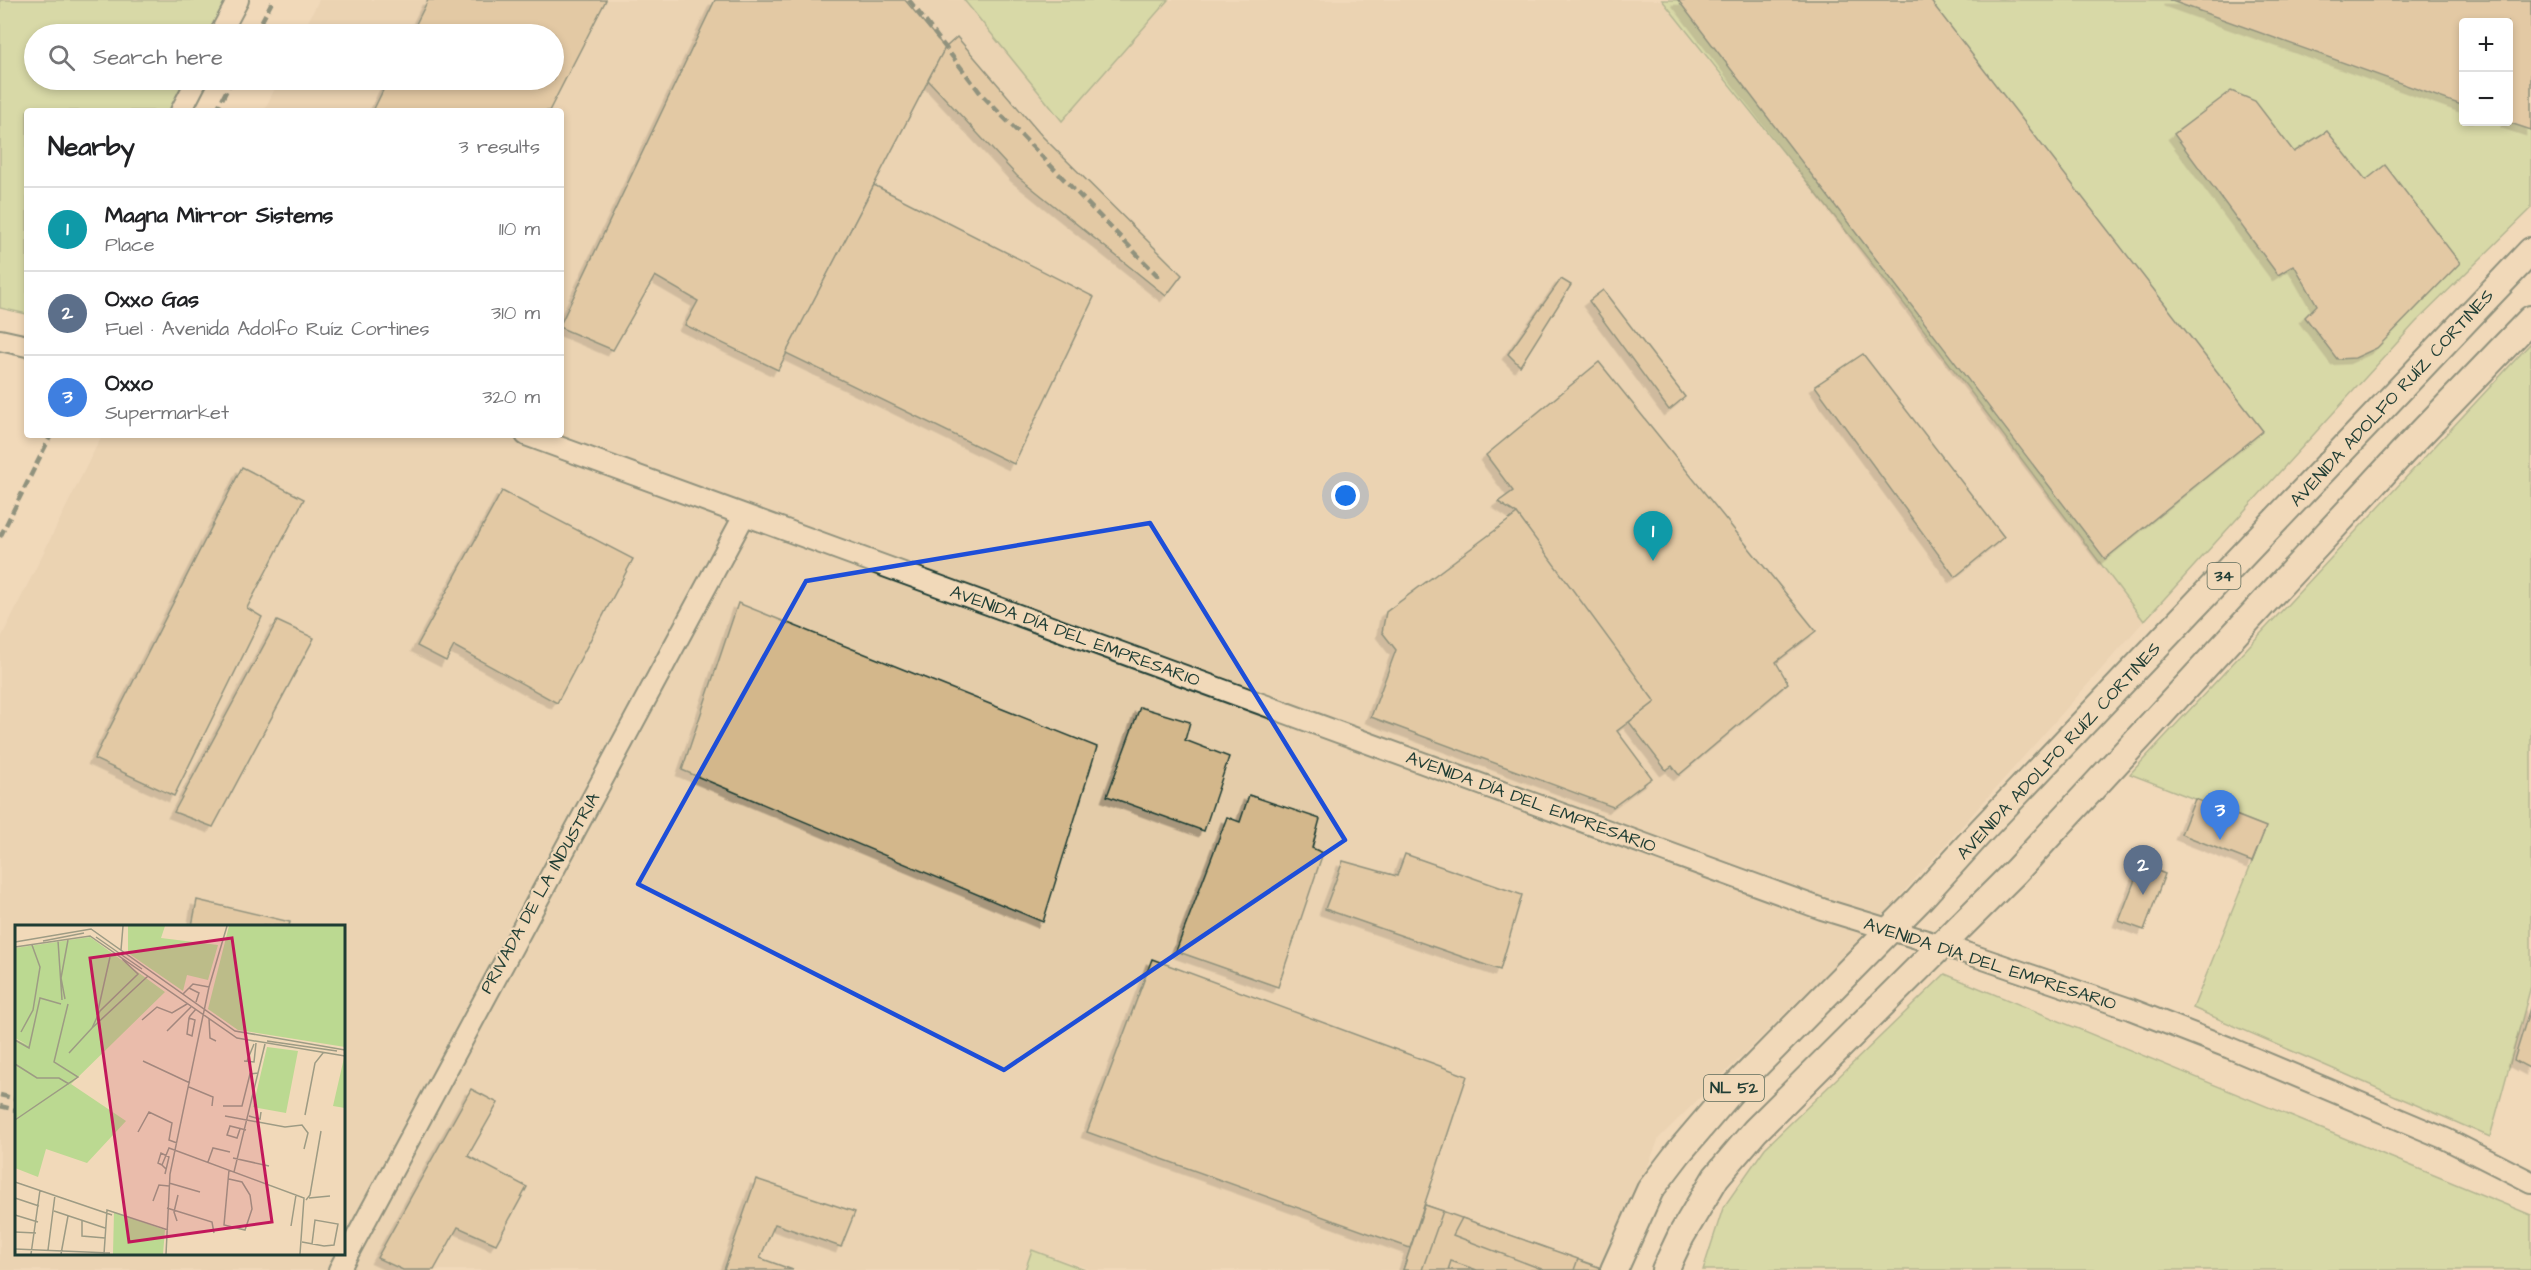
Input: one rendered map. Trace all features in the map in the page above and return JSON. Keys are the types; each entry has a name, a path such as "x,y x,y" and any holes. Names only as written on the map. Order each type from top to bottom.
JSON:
{"main road":[{"name":"AVENIDA ADOLFO RUÍZ CORTINES","path":"1614,1270 1650,1190 1731,1091 1890,931 2531,251"},
{"name":"34","path":"1942,946 2016,872 2403,452 2531,320"},
{"name":"NL 52","path":"1665,1270 1681,1236 1716,1177 1755,1131 1942,946"}],"street":[{"path":"225,24 238,0"},
{"path":"183,108 192,90"},
{"path":"0,340 24,345"},
{"name":"AVENIDA DÍA DEL EMPRESARIO","path":"534,438 1822,909 1942,946 2130,1009 2446,1138 2531,1182"},
{"name":"PRIVADA DE LA INDUSTRIA","path":"339,1270 483,997 744,516"}],"highlighted area":[{"path":"1150,523 1345,840 1004,1070 638,884 806,581"}],"shaded area":[{"path":"319,0 964,0 1062,121 1168,0 1662,0 1905,305 2144,621 1869,931 1659,1138 1607,1270 1092,1270 1033,1250 1025,1270 0,1270 0,640 101,438 564,438 564,108 265,108 274,90 564,90 564,24 307,24"}],"green space":[{"path":"0,0 228,0 215,24 24,24 24,90 181,90 172,108 24,108 24,313 0,308"},
{"path":"964,0 1168,0 1062,121"},
{"path":"1662,0 2531,0 2531,209 2416,322 2144,621 1905,305"},
{"path":"2531,343 2531,986 2490,1137 2193,1008 2266,827 2130,774"},
{"path":"1945,974 2531,1215 2531,1270 1703,1270 1723,1208 1765,1148"},
{"path":"1032,1250 1085,1270 1025,1270"}],"building":[{"path":"428,0 606,0 564,82 564,24 416,24"},
{"path":"715,0 905,0 945,48 778,370 685,325 698,301 655,276 613,350 564,329 564,317"},
{"path":"1678,0 1930,0 2263,431 2105,559"},
{"path":"2169,0 2531,0 2531,130 2513,124 2513,18 2459,18 2459,104"},
{"path":"957,37 1042,136 1182,275 1166,296 1017,176 928,80 945,48"},
{"path":"383,90 560,90 551,108 374,108"},
{"path":"2231,91 2255,101 2294,152 2327,131 2366,180 2385,165 2460,263 2377,348 2355,358 2337,359 2305,317 2317,305 2294,265 2278,275 2174,134"},
{"path":"874,185 1094,297 1014,464 786,353"},
{"path":"1561,279 1571,285 1520,366 1508,354"},
{"path":"1603,290 1685,397 1669,410 1589,301"},
{"path":"1863,354 2004,537 1955,577 1815,386"},
{"path":"1599,362 1816,631 1776,662 1788,683 1679,775 1672,766 1666,770 1629,722 1655,702 1578,608 1517,514 1498,502 1513,491 1486,455"},
{"path":"242,467 304,499 247,608 262,617 174,796 94,759"},
{"path":"502,491 633,559 557,703 454,646 446,661 417,646"},
{"path":"1517,514 1655,702 1617,731 1652,778 1613,807 1371,717 1396,650 1382,632 1386,612"},
{"path":"738,603 1097,747 1043,922 682,770"},
{"path":"277,621 314,638 213,827 174,812"},
{"path":"1140,707 1190,722 1185,740 1229,757 1204,831 1107,796"},
{"path":"1249,795 1320,819 1312,848 1323,853 1278,987 1176,951 1227,817 1240,822"},
{"path":"2195,799 2266,827 2252,862 2181,834"},
{"path":"1405,854 1522,895 1500,970 1325,909 1343,861 1397,876"},
{"path":"2141,864 2165,874 2144,930 2119,921"},
{"path":"197,900 290,922 289,925 192,925"},
{"path":"1152,959 1467,1076 1410,1248 1087,1132"},
{"path":"2531,1005 2531,1069 2514,1060"},
{"path":"471,1089 498,1103 468,1156 527,1187 496,1244 458,1227 434,1270 403,1270 377,1258"},
{"path":"756,1179 855,1212 841,1247 775,1224 760,1258 793,1270 724,1270"},
{"path":"1425,1205 1607,1270 1403,1270"},
{"path":"1425,1205 1443,1211 1422,1270 1403,1270"},
{"path":"1462,1218 1578,1259 1574,1270 1544,1270 1453,1235"},
{"path":"1451,1261 1477,1270 1448,1270"}],"railway":[{"path":"260,24 273,0"},
{"path":"909,0 982,95 1162,280"},
{"path":"218,108 227,90"},
{"path":"0,537 50,438"},
{"path":"0,1095 15,1099"},
{"path":"0,1106 15,1110"}],"place":[{"name":"Magna Mirror Sistems","path":"1653,561"},
{"name":"Oxxo","path":"2220,840"},
{"name":"Oxxo Gas","path":"2143,895"}]}
